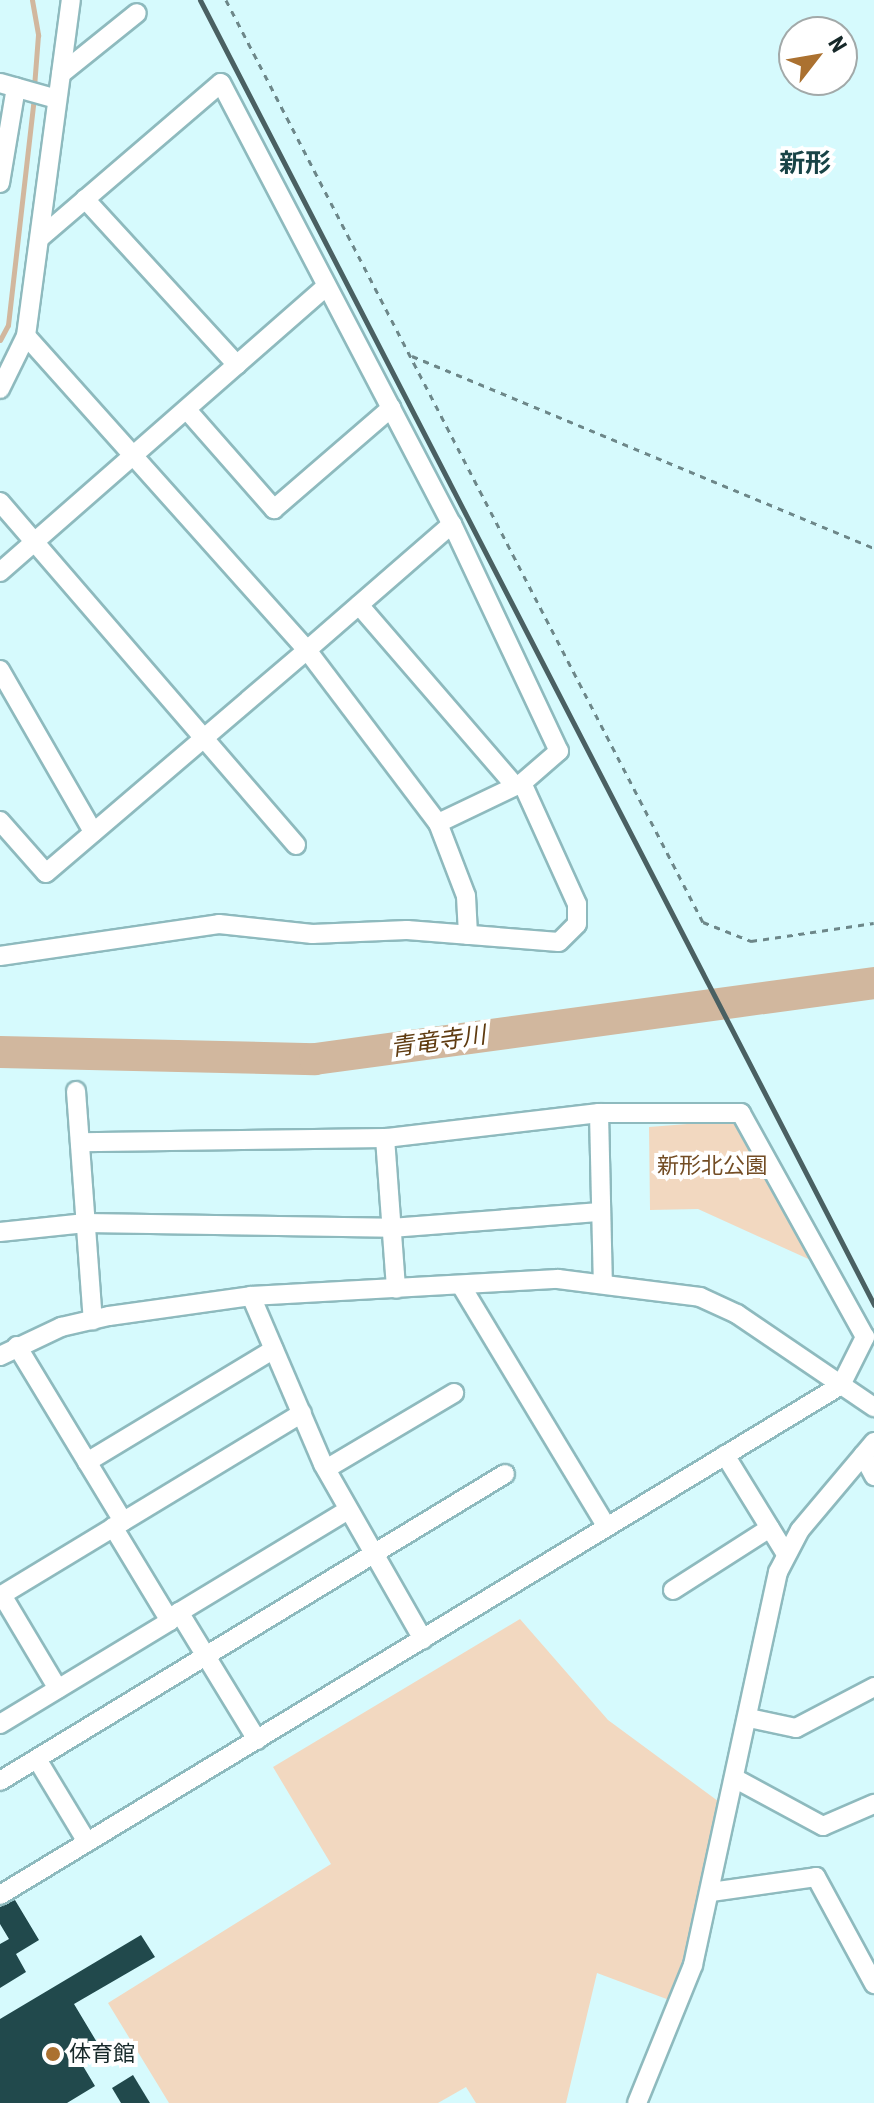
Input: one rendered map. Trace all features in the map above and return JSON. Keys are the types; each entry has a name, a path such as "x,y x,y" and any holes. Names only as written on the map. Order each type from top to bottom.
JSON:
{"street":[{"path":"0,389 26,336 71,0"},
{"path":"61,74 137,13"},
{"path":"40,238 221,83 452,524 559,751 519,784 438,823"},
{"path":"0,183 8,85 57,99"},
{"path":"85,199 237,365"},
{"path":"0,572 327,286"},
{"path":"26,336 307,650 438,823 466,896 468,935"},
{"path":"187,410 274,509 391,408"},
{"path":"0,502 296,845"},
{"path":"0,821 46,873 452,524"},
{"path":"0,956 219,924 312,934 407,930 559,942 577,924 577,904 519,784 359,605"},
{"path":"0,670 93,832"},
{"path":"76,1091 93,1320"},
{"path":"0,1895 841,1385 865,1337 741,1113 599,1113 385,1138 81,1142"},
{"path":"599,1113 603,1283"},
{"path":"385,1138 396,1289"},
{"path":"0,1232 86,1223 391,1228 600,1212"},
{"path":"0,1356 17,1346 93,1320 251,1296 462,1287 558,1279 700,1297 737,1314 874,1407"},
{"path":"462,1287 607,1527"},
{"path":"251,1296 326,1469 423,1639"},
{"path":"17,1346 87,1462 118,1524 174,1615 206,1656 257,1740"},
{"path":"87,1462 274,1349"},
{"path":"326,1469 454,1393"},
{"path":"58,1689 1,1596 302,1413"},
{"path":"869,1449 874,1476"},
{"path":"637,2103 678,2008 711,1892 773,1592 786,1554 800,1530 869,1449"},
{"path":"725,1455 786,1554"},
{"path":"0,1781 505,1474"},
{"path":"0,1724 348,1510"},
{"path":"673,1590 770,1528"},
{"path":"749,1718 796,1728 874,1687"},
{"path":"37,1759 87,1842"},
{"path":"736,1779 823,1826 874,1804"},
{"path":"711,1892 816,1877 874,1984"}],"path":[{"path":"226,0 703,922 751,941 874,923"},
{"path":"410,355 874,548"}],"green space":[{"name":"新形北公園","path":"738,1120 815,1262 698,1209 650,1210 649,1127"},
{"path":"520,1619 608,1720 722,1804 688,1959 672,2001 597,1973 566,2103 476,2103 466,2087 438,2103 169,2103 108,2003 331,1864 273,1767"}],"building":[{"path":"15,1900 39,1940 16,1954 26,1972 0,1988 0,1944 9,1939 0,1924 0,1907"},
{"path":"141,1935 155,1957 74,2004 101,2049 80,2061 95,2086 67,2103 0,2103 0,2019"},
{"path":"133,2075 150,2103 121,2103 112,2088"}],"waterway":[{"path":"32,0 38,35 34,87"},
{"path":"0,340 8,325 34,97"},
{"name":"青竜寺川","path":"0,1052 315,1059 874,983"}],"railway":[{"path":"200,0 874,1305"}],"place":[{"name":"体育館","path":"53,2054"}],"district":[{"name":"新形","path":"805,164"}]}
